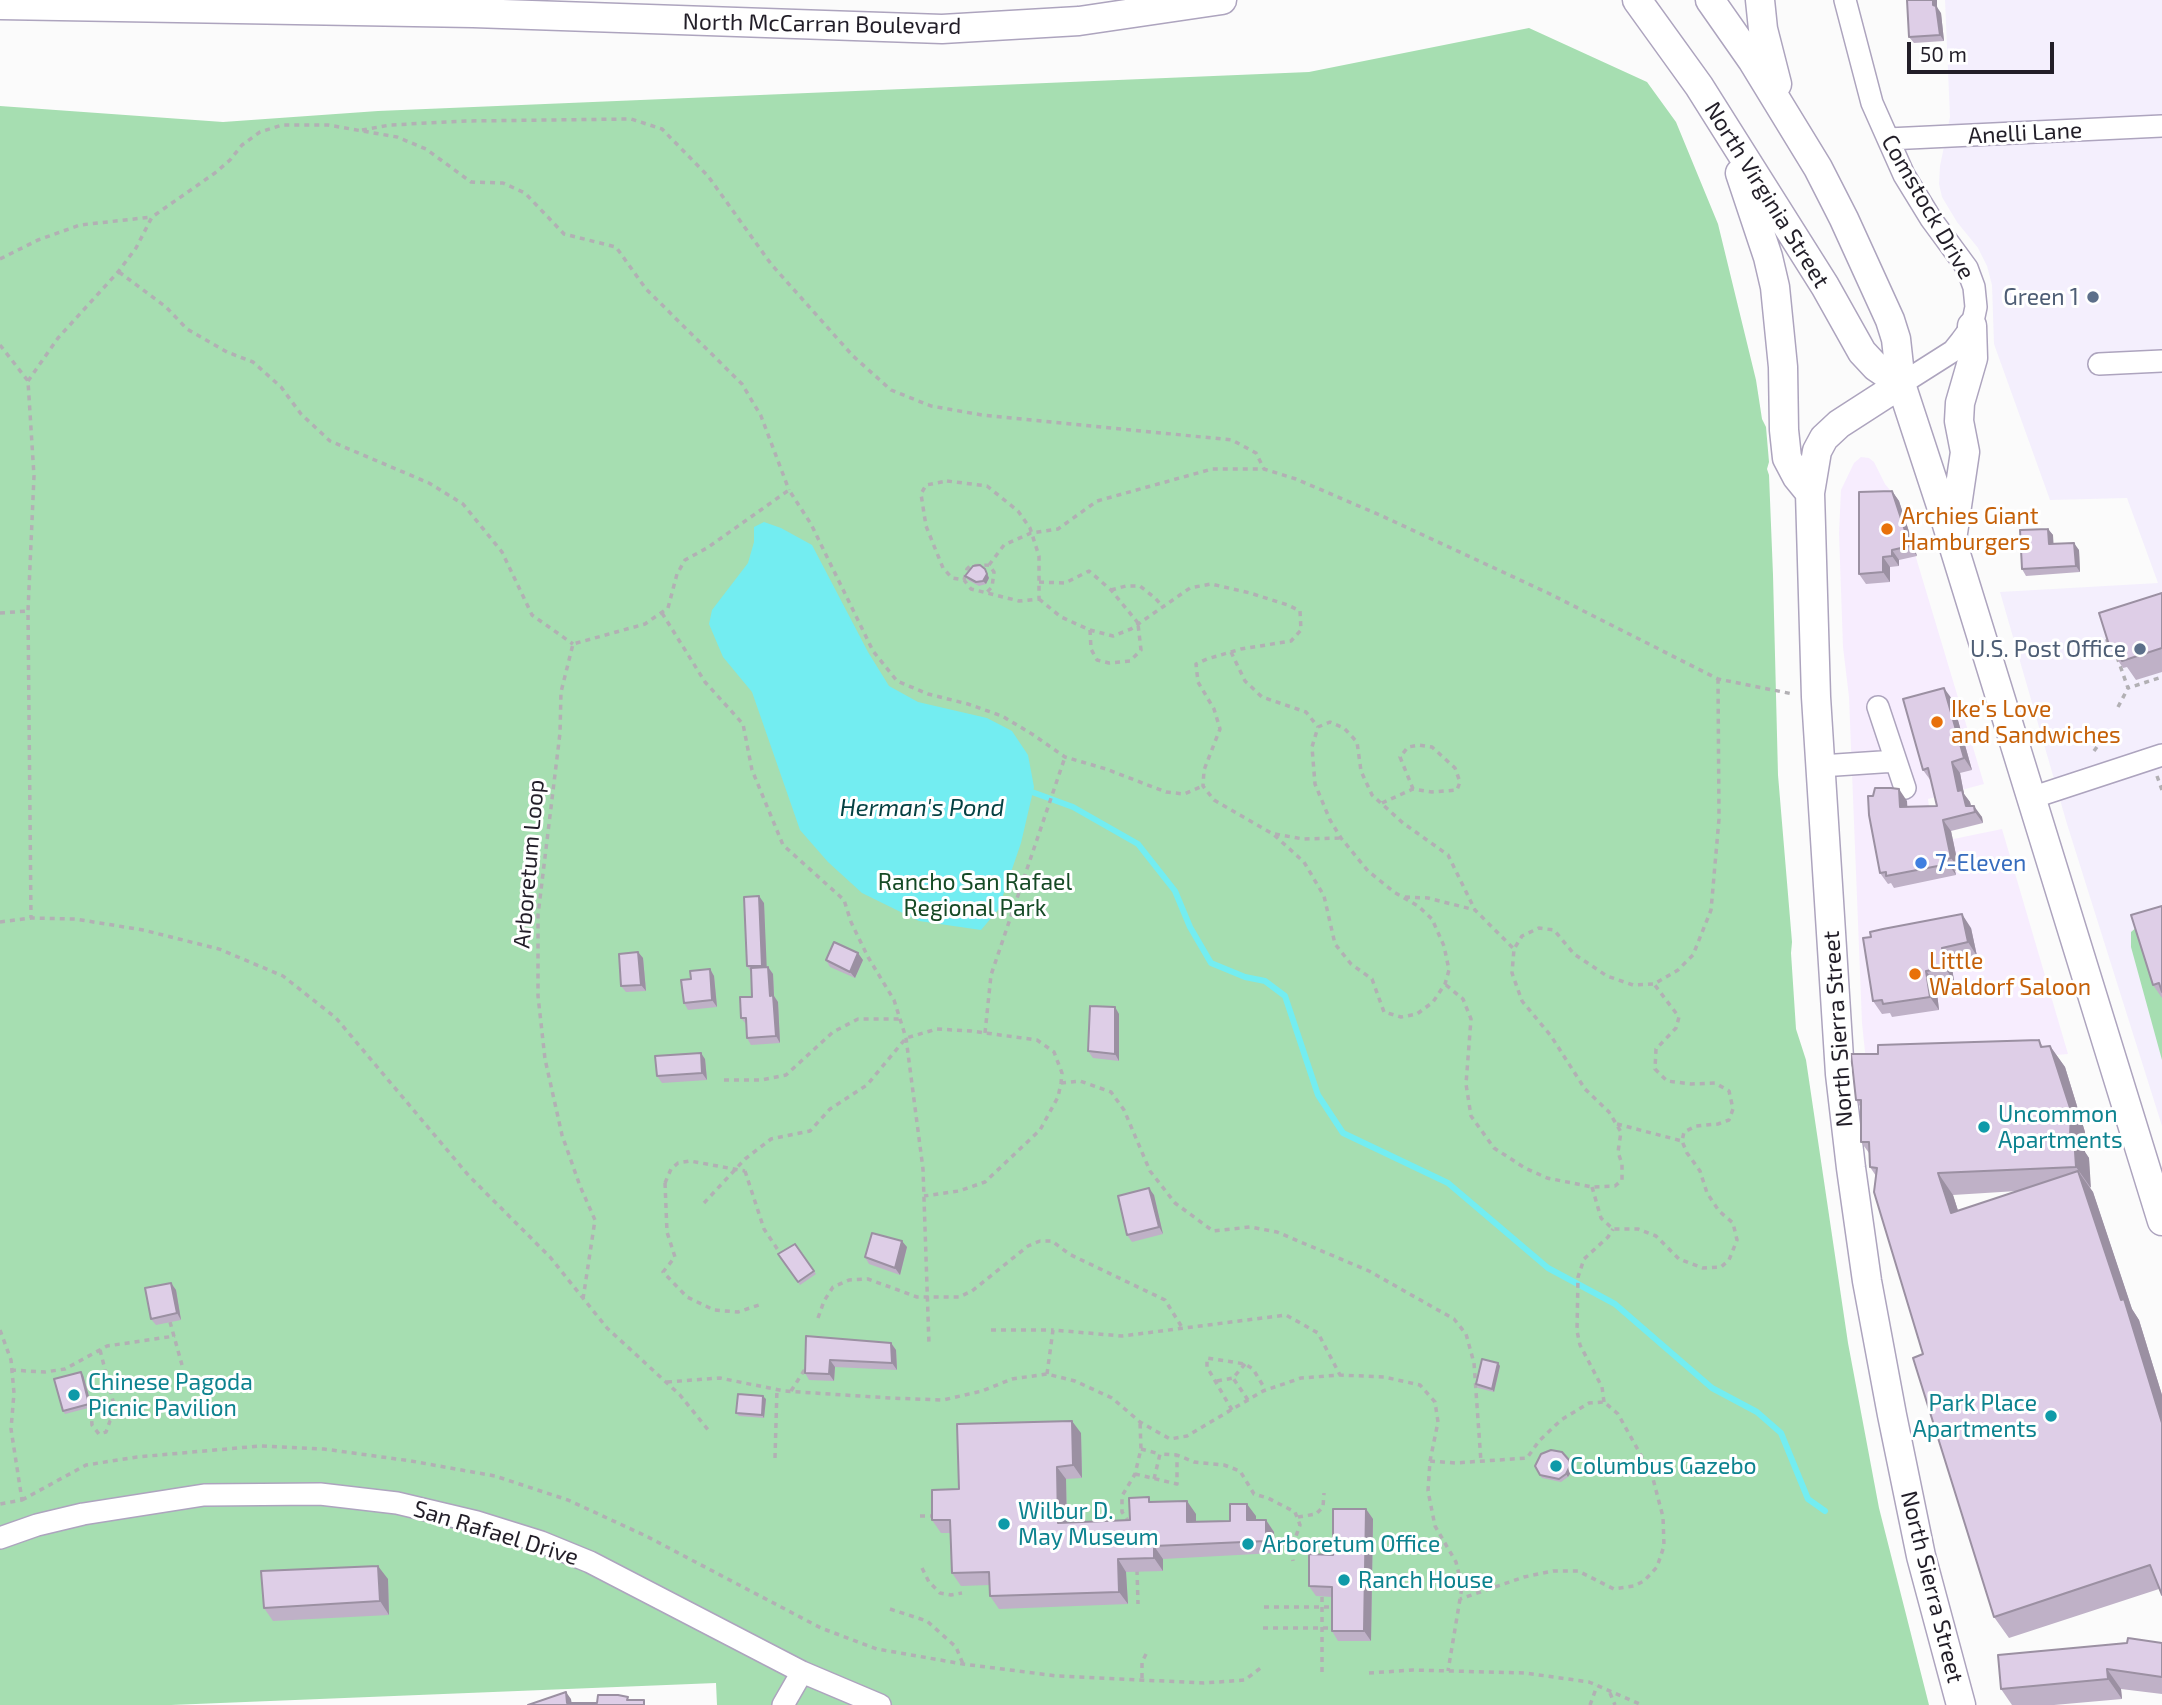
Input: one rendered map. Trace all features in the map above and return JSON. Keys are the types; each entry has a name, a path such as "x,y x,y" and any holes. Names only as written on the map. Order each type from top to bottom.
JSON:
{"main road":[{"name":"North McCarran Boulevard","path":"0,5 473,13 942,29 1079,21 1222,0"},
{"name":"North Virginia Street","path":"1637,0 1699,86 1825,286 1862,352 1876,367 1901,384"},
{"name":"North Virginia Street","path":"1710,0 1785,113 1839,209 1896,339 1901,384 1952,539 2162,1221"},
{"path":"1760,0 1762,29 1785,113"},
{"path":"1728,134 1768,257 1775,288 1783,367 1787,458 1810,493"},
{"path":"1952,539 1965,452 1959,421 1960,403 1973,358 1972,326"},
{"name":"North Sierra Street","path":"1901,384 1839,424 1824,438 1817,451 1810,493 1816,697 1840,1074 1867,1280 1921,1556 1961,1705"}],"street":[{"name":"Comstock Drive","path":"1845,0 1872,103 1888,139 1931,219 1967,268 1974,287 1976,307 1972,326"},
{"name":"Anelli Lane","path":"1888,139 2162,126"},
{"path":"1901,384 1953,351 1972,326"},
{"path":"2099,364 2162,361"},
{"path":"1878,707 1905,788"},
{"path":"1821,766 1896,761"},
{"path":"2031,798 2159,764"},
{"name":"San Rafael Drive","path":"0,1538 37,1525 83,1514 204,1495 320,1494 397,1503 477,1522 541,1542 590,1562 802,1672 880,1705"},
{"path":"783,1705 802,1672"}],"path":[{"path":"362,130 390,125 466,121 631,119 662,129 708,176 771,264 853,356 891,390 931,406 982,415 1232,440 1256,453 1264,469"},
{"path":"28,381 58,338 118,272 136,248 152,217 215,173 242,145 260,132 282,125 328,125 397,137 426,149 471,182 503,183 525,193 564,234 616,247 646,289 741,384 761,415 789,490 811,524 873,651 897,681 928,694 1002,716 1065,757 1166,792 1184,794 1203,786"},
{"path":"0,258 38,240 80,225 152,217"},
{"path":"118,272 166,307 187,328 227,352 253,362 281,387 301,414 330,441 429,483 463,503 502,552 532,615 573,644 645,624 662,613 668,608 677,574 685,560 789,490"},
{"path":"0,345 28,381 34,476 28,611 31,918"},
{"path":"989,565 1004,545 1031,533 1058,529 1097,501 1212,469 1264,469 1296,479 1382,516 1524,582 1718,679 1816,697"},
{"path":"1039,599 1038,556 1031,533 1018,511 987,486 947,481 926,485 920,494 926,526 943,568 952,578 964,580 971,589 1019,601 1039,599 1061,617 1090,630 1113,636 1131,629 1191,588 1211,583 1263,597 1300,611 1301,631 1291,641 1231,652 1196,664 1198,682 1214,709 1220,729 1204,770 1203,786 1214,800 1273,834 1304,862 1324,897 1335,944 1351,964 1372,979 1384,1012 1401,1017 1418,1014 1433,1002 1445,984 1449,970 1444,946 1432,919 1368,871 1330,820 1315,783 1312,747 1318,727"},
{"path":"964,580 970,566 989,565"},
{"path":"986,592 992,587 994,572 989,565"},
{"path":"1039,582 1065,583 1089,571 1111,590 1138,623 1141,650 1130,661 1110,663 1097,660 1091,649 1090,630"},
{"path":"1111,590 1140,586 1163,607"},
{"path":"0,613 28,611"},
{"path":"662,613 705,682 743,724 752,770 783,845 844,900 868,957 894,1000 905,1038 914,1096 924,1196 929,1345"},
{"path":"2096,644 2110,640"},
{"name":"Arboretum Loop","path":"573,644 561,692 559,733 538,915 538,996 545,1059 562,1135 594,1220 583,1298"},
{"path":"1231,652 1245,681 1262,697 1306,712 1318,727"},
{"path":"2115,652 2128,688"},
{"path":"2118,707 2128,688 2162,677"},
{"path":"1445,984 1463,999 1471,1019 1467,1095 1471,1116 1494,1148 1525,1168 1547,1178 1592,1187 1615,1186 1622,1180 1622,1164 1618,1152 1621,1132 1609,1112 1585,1089 1551,1036 1522,1000 1512,973 1514,949 1522,936 1539,928 1555,930 1574,954 1607,976 1633,985 1654,985 1678,970 1693,955 1711,910 1719,819 1718,679"},
{"path":"1318,727 1330,722 1344,729 1357,742 1361,771 1372,795 1403,823 1448,855 1475,910 1514,949"},
{"path":"2094,751 2104,737"},
{"path":"1382,803 1413,789 1447,792 1457,790 1460,782 1455,768 1432,747 1408,747 1400,757 1413,789"},
{"path":"985,1033 991,975 1065,757"},
{"path":"2159,764 2162,790"},
{"path":"1273,834 1303,839 1341,838"},
{"path":"1404,897 1428,898 1475,910"},
{"path":"0,922 31,918 75,919 143,930 219,949 283,976 336,1018 469,1176 550,1257 607,1328 680,1395 709,1431"},
{"path":"1592,1187 1601,1219 1613,1228 1638,1229 1656,1236 1679,1259 1703,1268 1721,1267 1729,1260 1737,1240 1733,1223 1719,1211 1707,1193 1700,1171 1682,1141 1684,1132 1696,1126 1729,1120 1733,1109 1729,1091 1715,1083 1667,1081 1655,1069 1656,1049 1676,1028 1679,1017 1654,985"},
{"path":"724,1080 761,1080 786,1075 833,1032 858,1019 900,1019"},
{"path":"704,1203 745,1159 771,1139 810,1131 830,1109 867,1085 905,1038 937,1029 985,1033 1037,1040 1054,1052 1062,1073 1061,1083 1058,1097 1040,1130 985,1182 958,1191 924,1196"},
{"path":"1061,1083 1080,1081 1111,1091 1124,1110 1150,1171 1175,1203 1213,1231 1250,1227 1277,1232 1369,1271 1454,1319 1466,1334 1474,1363 1481,1462"},
{"path":"1616,1124 1682,1141"},
{"path":"759,1306 738,1312 714,1310 687,1297 663,1272 675,1257 667,1232 665,1183 671,1169 678,1163 690,1161 745,1171 764,1229 778,1250"},
{"path":"1460,1599 1524,1577 1553,1571 1578,1571 1614,1589 1644,1581 1657,1567 1664,1546 1663,1517 1652,1475 1618,1414 1604,1402 1602,1387 1580,1345 1577,1331 1578,1277 1584,1259 1608,1237 1613,1228"},
{"path":"818,1318 833,1287 849,1280 868,1279 907,1294 959,1297 972,1291 1028,1246 1040,1241 1052,1241 1069,1254 1165,1300 1183,1329"},
{"path":"991,1330 1053,1330 1122,1336 1286,1315 1318,1333 1340,1375"},
{"path":"170,1322 182,1365"},
{"path":"0,1330 11,1360 14,1393 11,1429 22,1500"},
{"path":"1046,1374 1053,1330"},
{"path":"11,1370 45,1372 65,1369 107,1346 175,1336"},
{"path":"100,1350 114,1405 116,1415 106,1432 99,1434 92,1425 91,1412 114,1405"},
{"path":"1232,1410 1207,1367 1207,1358 1245,1364 1253,1369 1265,1390"},
{"path":"791,1391 808,1363"},
{"path":"1217,1381 1234,1378 1245,1364"},
{"path":"65,1369 68,1375"},
{"path":"667,1382 720,1378 784,1391 943,1400 982,1391 1012,1379 1046,1374 1075,1381 1112,1398 1140,1422 1170,1439 1187,1436 1265,1390 1301,1378 1340,1375 1384,1377 1420,1385 1435,1402 1438,1422 1430,1461 1428,1491 1435,1526 1456,1562 1462,1587 1448,1671"},
{"path":"1234,1378 1248,1400"},
{"path":"775,1458 777,1388"},
{"path":"1430,1461 1481,1462 1527,1458 1539,1441 1561,1420 1589,1403 1604,1402"},
{"path":"1131,1524 1122,1512 1122,1496 1135,1474 1141,1449 1140,1422"},
{"path":"0,1504 22,1500 86,1465 192,1451 260,1446 324,1449 495,1476 568,1500 646,1536 821,1628 877,1649 963,1664 1057,1675 1204,1683 1245,1680 1263,1666"},
{"path":"1141,1449 1177,1455 1194,1462 1224,1465 1240,1471 1254,1494 1283,1504 1296,1512 1300,1525 1291,1550 1293,1561"},
{"path":"1154,1479 1160,1454"},
{"path":"1135,1474 1177,1484 1177,1455"},
{"path":"1298,1517 1316,1514 1323,1507 1324,1493"},
{"path":"920,1516 940,1516"},
{"path":"1137,1566 1138,1604"},
{"path":"922,1568 929,1582 940,1593 962,1593"},
{"path":"1322,1597 1322,1673"},
{"path":"1264,1607 1339,1607"},
{"path":"890,1609 928,1621 956,1647 963,1664"},
{"path":"1263,1628 1339,1628"},
{"path":"1142,1678 1142,1662 1147,1652"},
{"path":"1369,1674 1413,1670 1525,1673 1589,1682 1642,1705"},
{"path":"1590,1705 1597,1686"},
{"path":"1609,1691 1615,1705"}],"shaded area":[{"path":"1945,0 2162,0 2162,1126 2067,824 2000,592 2158,583 2127,498 2050,500 1994,344 1992,285 1987,266 1978,248 1957,222 1942,197 1939,184 1950,117"},
{"path":"1861,457 1874,462 1885,484 1899,501 1984,784 1928,799 1934,843 2002,829 2068,1054 1867,1071 1862,1023 1849,697 1843,647 1839,533 1841,490 1854,463"}],"green space":[{"name":"Rancho San Rafael Regional Park","path":"1529,28 1647,82 1676,122 1718,224 1756,380 1762,419 1766,427 1769,462 1767,469 1773,575 1778,775 1792,942 1796,1029 1806,1060 1848,1343 1879,1508 1929,1705 717,1705 716,1683 171,1705 0,1705 0,106 223,122 378,111 1309,72"},
{"path":"2137,927 2162,991 2162,1060 2131,947 2131,932"}],"water":[{"name":"Herman's Pond","path":"764,522 812,545 868,652 889,686 918,702 987,718 1012,731 1028,755 1034,787 1021,843 998,910 981,930 919,921 862,893 828,862 800,830 752,692 723,657 709,624 712,610 748,563 754,542 754,527"}],"building":[{"path":"1907,0 1933,0 1940,35 1909,37"},
{"name":"Archies Giant Hamburgers","path":"1892,491 1910,546 1892,550 1892,556 1883,557 1883,572 1859,574 1859,492"},
{"path":"2048,529 2049,544 2074,543 2076,566 2022,569 2020,530"},
{"path":"980,565 987,574 983,581 976,582 965,576 973,566"},
{"path":"2162,593 2162,648 2122,661 2118,646 2110,648 2099,613"},
{"path":"1944,688 1964,758 1952,762 1958,791 1962,790 1966,806 1974,806 1975,812 1943,820 1951,858 1947,859 1948,864 1886,876 1886,872 1880,873 1868,796 1873,796 1875,788 1899,789 1900,807 1937,806 1928,768 1923,770 1903,699"},
{"path":"759,896 762,966 747,966 744,897"},
{"path":"2162,906 2162,992 2159,983 2153,985 2131,915"},
{"name":"Little Waldorf Saloon","path":"1962,914 1968,942 1942,948 1945,968 1926,971 1930,997 1883,1004 1882,1000 1873,1001 1863,938 1871,937 1870,932"},
{"path":"834,942 858,953 850,972 826,960"},
{"path":"638,952 641,985 621,986 619,954"},
{"path":"768,967 776,1036 747,1038 746,1018 741,1018 740,997 752,997 751,968"},
{"path":"710,969 712,1000 684,1003 681,980 691,979 690,971"},
{"path":"1090,1006 1115,1007 1115,1054 1088,1051"},
{"name":"Park Place Apartments","path":"2039,1040 2041,1047 2050,1046 2071,1111 2070,1136 2074,1136 2076,1167 1938,1173 1951,1213 2078,1171 2121,1300 2124,1299 2162,1423 2162,1595 2150,1565 1994,1617 1913,1358 1923,1354 1874,1192 1877,1168 1870,1167 1869,1142 1861,1142 1861,1100 1856,1100 1851,1054 1878,1054 1878,1045"},
{"path":"701,1053 702,1073 657,1076 655,1056"},
{"path":"1149,1188 1159,1227 1127,1235 1118,1196"},
{"path":"872,1233 902,1241 895,1268 865,1257"},
{"path":"795,1244 814,1271 798,1282 778,1254"},
{"path":"171,1283 177,1313 151,1319 145,1288"},
{"path":"806,1336 891,1343 892,1363 830,1360 829,1374 805,1373"},
{"path":"1482,1359 1498,1363 1492,1389 1476,1384"},
{"name":"Chinese Pagoda Picnic Pavilion","path":"81,1372 89,1404 63,1411 54,1379"},
{"path":"738,1394 763,1396 762,1415 736,1413"},
{"name":"Wilbur D. May Museum","path":"1072,1421 1073,1465 1057,1467 1058,1523 1130,1520 1129,1498 1149,1497 1149,1502 1187,1501 1187,1522 1230,1521 1230,1504 1247,1504 1247,1520 1266,1520 1266,1541 1154,1546 1154,1558 1118,1559 1119,1592 990,1596 989,1572 952,1573 950,1520 932,1520 932,1490 959,1489 957,1424"},
{"name":"Columbus Gazebo","path":"1551,1450 1562,1452 1569,1460 1570,1466 1566,1474 1559,1479 1540,1475 1535,1466 1541,1454"},
{"name":"Ranch House","path":"1333,1509 1366,1509 1364,1631 1332,1631 1332,1587 1309,1586 1309,1554 1333,1555"},
{"path":"378,1566 380,1601 264,1608 261,1571"},
{"path":"2128,1638 2162,1643 2162,1677 2107,1669 2108,1679 2001,1689 1998,1655 2127,1643"},
{"path":"566,1692 567,1703 597,1703 598,1695 618,1695 628,1697 627,1700 644,1700 644,1705 528,1705"}],"waterway":[{"path":"1032,792 1073,807 1138,844 1175,891 1190,927 1211,963 1245,977 1265,981 1285,996 1318,1095 1343,1133 1448,1183 1548,1268 1615,1304 1712,1388 1757,1412 1781,1433 1808,1499 1825,1511"}],"place":[{"name":"Green 1","path":"2093,297"},
{"name":"Archies Giant Hamburgers","path":"1887,529"},
{"name":"U.S. Post Office","path":"2140,649"},
{"name":"Ike's Love and Sandwiches","path":"1937,722"},
{"name":"7-Eleven","path":"1921,863"},
{"name":"Little Waldorf Saloon","path":"1915,974"},
{"name":"Uncommon Apartments","path":"1984,1127"},
{"name":"Chinese Pagoda Picnic Pavilion","path":"74,1395"},
{"name":"Park Place Apartments","path":"2051,1416"},
{"name":"Columbus Gazebo","path":"1556,1466"},
{"name":"Wilbur D. May Museum","path":"1004,1524"},
{"name":"Arboretum Office","path":"1248,1544"},
{"name":"Ranch House","path":"1344,1580"}]}
